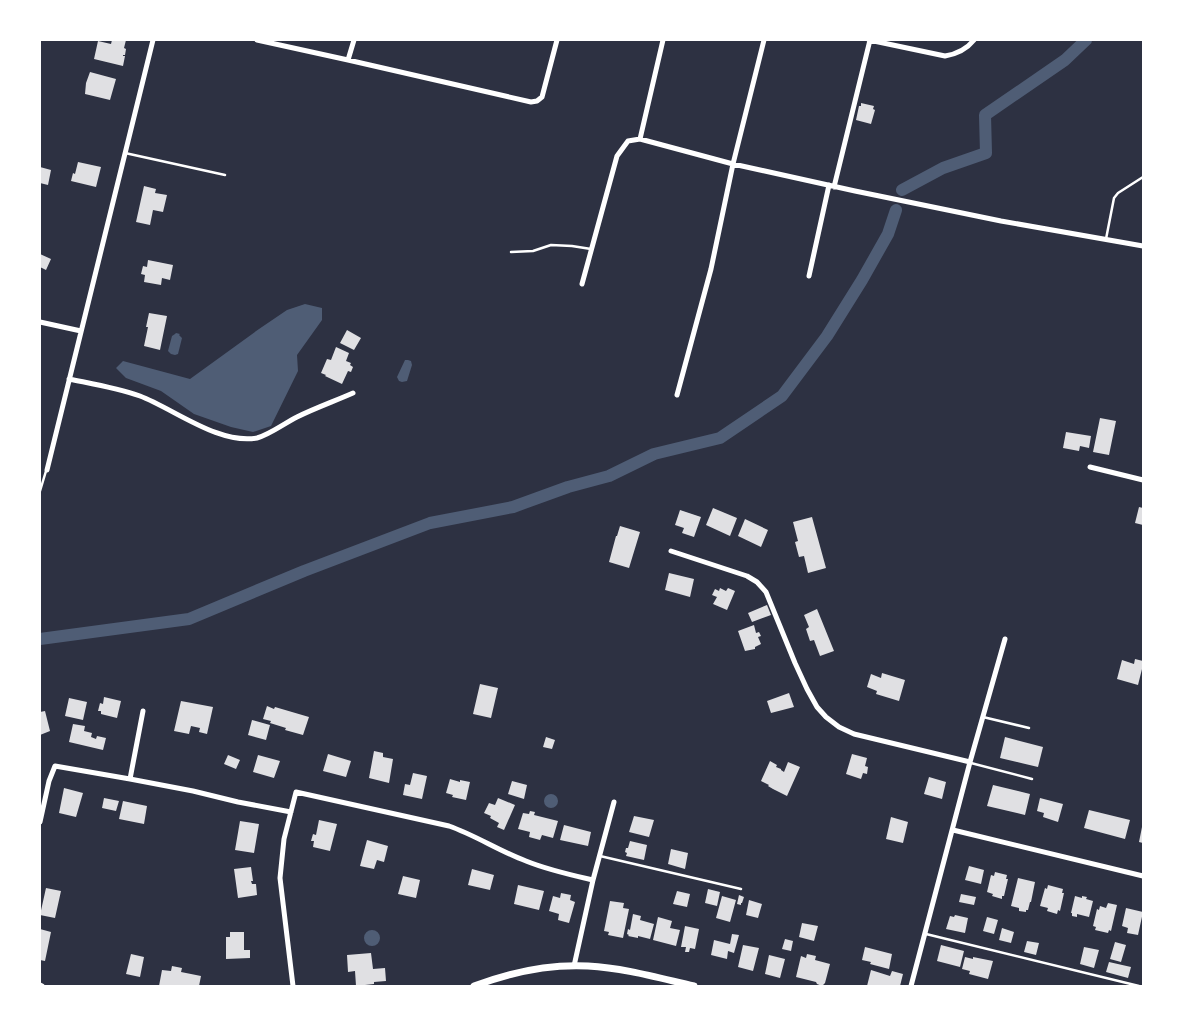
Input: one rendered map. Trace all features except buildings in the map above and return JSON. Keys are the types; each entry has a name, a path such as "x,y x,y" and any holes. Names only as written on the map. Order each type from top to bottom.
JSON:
{"street":[{"path":"47,470 153,40"},
{"path":"257,40 531,102 537,101 542,97 557,40"},
{"path":"348,60 354,40"},
{"path":"640,138 663,40"},
{"path":"677,395 711,269 733,164 764,40"},
{"path":"809,276 869,40 945,56 954,55 965,50 974,40"},
{"path":"582,284 617,156 628,141 640,138 733,164 831,186 1001,221 1143,246"},
{"path":"40,322 81,331"},
{"path":"69,379 140,397 218,432 246,439 261,436 312,410 353,393"},
{"path":"1090,466 1143,480"},
{"path":"671,551 747,576 757,582 766,592 807,689 817,707 834,724 854,734 970,762"},
{"path":"912,986 970,762 1005,639"},
{"path":"130,779 143,710"},
{"path":"40,822 55,766 193,791 292,812"},
{"path":"293,986 280,878 284,839 296,792 449,826 466,832 526,861 555,871 593,880"},
{"path":"574,966 593,880 614,802"},
{"path":"953,830 1143,876"},
{"path":"474,986 519,972 549,967 574,966 620,970 694,986"}],"lane":[{"path":"125,153 225,174"},
{"path":"1106,239 1114,198 1118,193 1143,177"},
{"path":"511,252 533,251 551,245 591,249"},
{"path":"40,491 47,470"},
{"path":"984,717 1029,728"},
{"path":"970,762 1032,779"},
{"path":"600,856 741,889"},
{"path":"926,934 1139,986"}],"water":[{"path":"305,304 322,308 322,320 297,355 298,371 271,426 253,432 231,427 194,414 161,391 126,378 116,368 123,361 190,379 287,310"},
{"path":"176,333 180,334 182,338 178,354 175,355 168,351 172,336"},
{"path":"405,360 411,361 412,365 407,381 402,382 397,377"},
{"path":"551,794 556,796 558,801 556,806 551,808 546,806 544,801 546,796"},
{"path":"372,930 380,938 372,946 364,938"}],"waterway":[{"path":"902,190 943,168 986,153 985,115 1065,60 1086,40"},
{"path":"40,639 189,619 304,571 430,523 513,507 568,487 609,476 654,454 720,438 782,396 827,336 862,280 888,234 896,210"}]}
